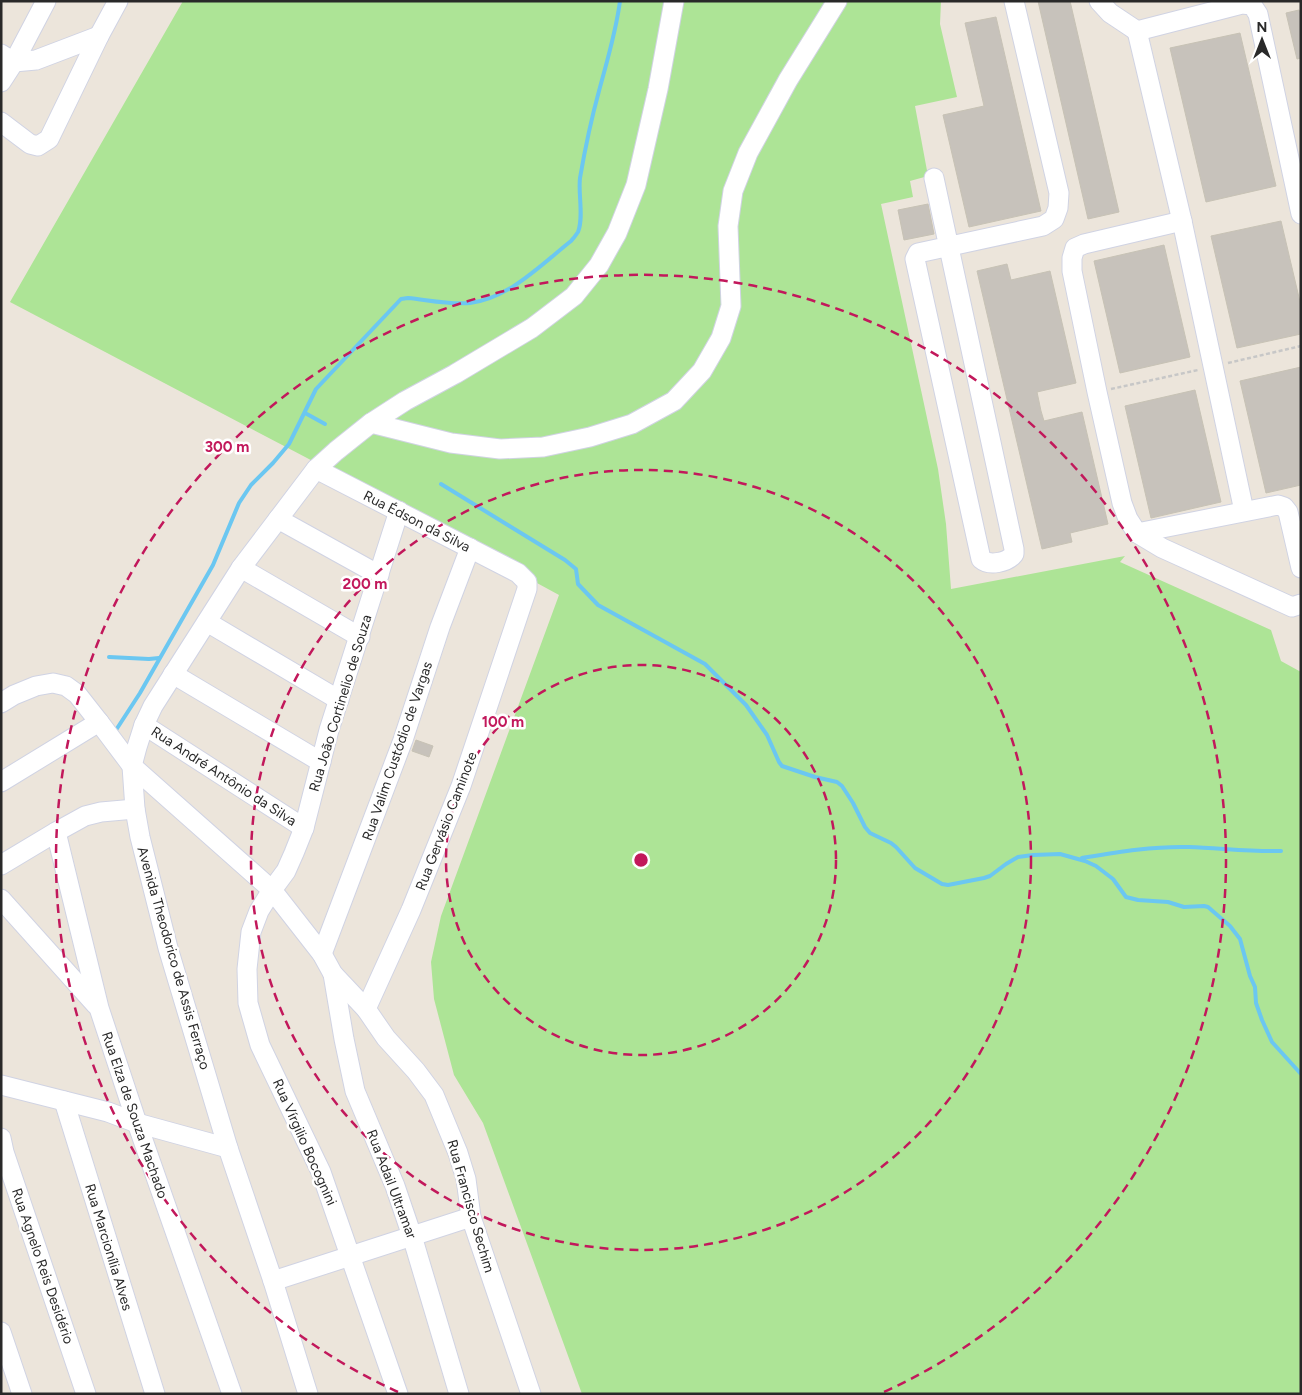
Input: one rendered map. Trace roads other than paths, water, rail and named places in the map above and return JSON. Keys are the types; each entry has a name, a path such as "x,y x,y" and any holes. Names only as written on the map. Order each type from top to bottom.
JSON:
{"street":[{"path":"1,82 8,58 46,1"},
{"path":"1,122 30,144 38,146 49,139 118,1"},
{"name":"Avenida Theodorico de Assis Ferraço","path":"308,1394 273,1281 228,1148 168,948 140,837 132,766 144,725 153,706 241,568 316,469 372,423 405,401 455,374 532,328 574,296 599,265 617,233 636,185 658,89 674,1"},
{"path":"372,423 451,443 500,449 543,447 590,438 632,424 674,401 702,371 720,338 731,306 728,226 733,191 748,153 788,80 837,1"},
{"path":"934,178 948,247 1014,549 1014,554 1008,560 992,563 987,563 980,559 914,259 918,253 948,247 1043,226 1054,219 1060,193 1014,1"},
{"path":"1099,1 1110,13 1137,31 1182,221 1244,511"},
{"path":"1137,31 1242,4 1252,5 1258,14 1301,214"},
{"path":"8,58 36,60 99,36"},
{"path":"1182,221 1084,244 1076,248 1072,258 1072,271 1122,503 1128,519 1137,533 1162,548 1292,607 1301,604"},
{"name":"Rua Édson da Silva","path":"316,469 518,574"},
{"path":"1137,533 1278,505 1284,507 1288,512 1301,568"},
{"name":"Rua João Cortinelio de Souza","path":"272,890 286,871 304,828 339,700 399,511"},
{"path":"278,519 379,575"},
{"name":"Rua Valim Custódio de Vargas","path":"322,954 403,740 440,627 470,548"},
{"path":"241,568 360,637"},
{"name":"Rua Gervásio Caminote","path":"366,1009 411,910 461,786 527,589 527,582 518,574"},
{"path":"207,622 339,700"},
{"path":"173,674 321,762"},
{"path":"1,703 36,686 53,683 66,686 77,694 132,766 272,890 322,954 333,974"},
{"path":"1,782 99,722"},
{"name":"Rua André Antônio da Silva","path":"144,725 304,828"},
{"path":"1,865 85,816 100,812 136,809"},
{"name":"Rua Elza de Souza Machado","path":"56,832 99,1008 137,1123 232,1394"},
{"name":"Rua Vírgilio Bocognini","path":"272,890 259,911 251,932 248,1003 260,1045 321,1172 398,1394"},
{"path":"1,899 99,1008"},
{"name":"Rua Francisco Sechim","path":"333,974 366,1009 386,1038 416,1071 434,1095 458,1153 466,1179 471,1217 531,1394"},
{"name":"Rua Adail Ultramar","path":"333,974 355,1091 395,1186 412,1236 459,1394"},
{"path":"2,1089 108,1112 137,1123 228,1148"},
{"name":"Rua Marcionília Alves","path":"64,1101 155,1394"},
{"name":"Rua Agnelo Reis Desidério","path":"1,1138 10,1170 86,1394"},
{"path":"273,1281 471,1217"},
{"path":"1,1332 8,1372 22,1394"}],"waterway":[{"path":"116,730 140,693 213,565 239,503 251,485 289,444 316,389 401,299 470,303 498,295 536,270 571,241 578,232 581,219 580,178 588,134 614,35 620,1"},
{"path":"305,413 325,424"},
{"path":"441,484 565,560 576,569 578,584 598,605 705,664 746,705 767,735 782,766 837,782 842,786 870,833 891,843 915,868 942,884 948,885 990,876 1018,857 1060,854 1096,866 1113,879 1126,897 1138,900 1168,902 1184,907 1208,907 1230,926 1240,939 1255,987 1256,1003 1262,1020 1272,1042 1301,1074"},
{"path":"109,657 159,658"},
{"path":"1082,858 1162,847 1281,851"}]}
